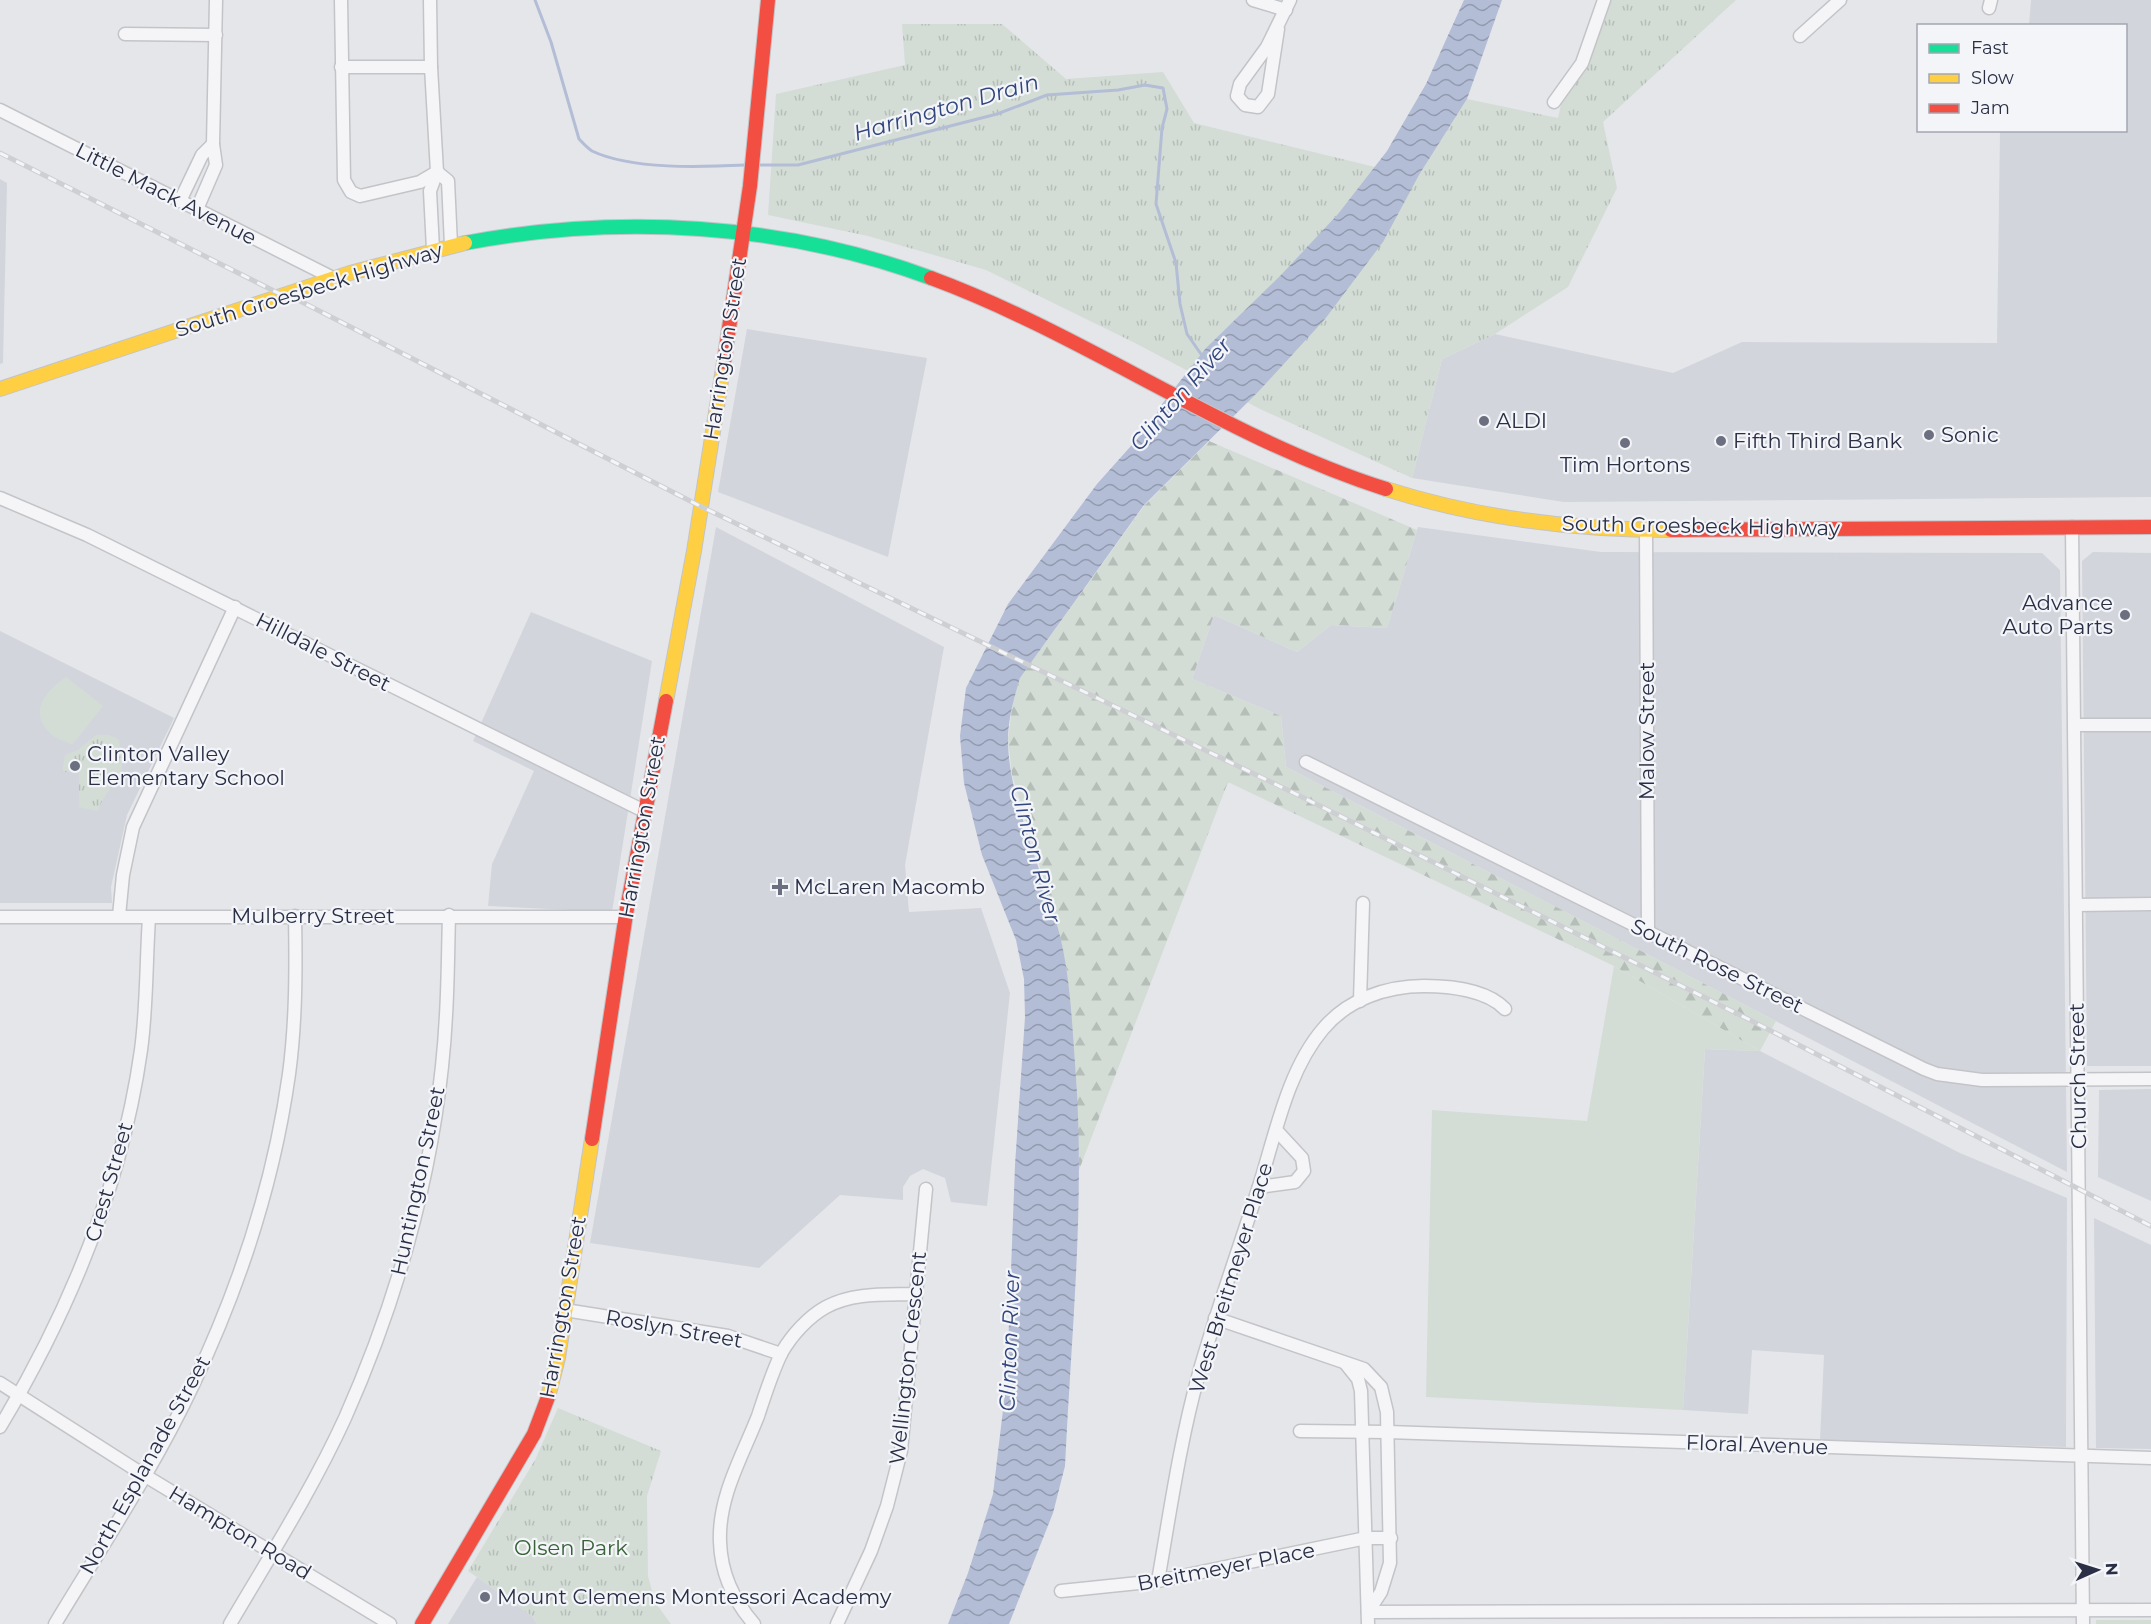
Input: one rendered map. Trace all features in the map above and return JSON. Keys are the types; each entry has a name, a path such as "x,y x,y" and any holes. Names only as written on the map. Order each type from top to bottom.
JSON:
{"main road":[{"name":"Harrington Street","path":"422,1624 534,1434 549,1396 565,1311 644,811 694,551 750,186 768,0"},
{"name":"South Groesbeck Highway","path":"0,389 333,278 433,249 503,236 621,226 678,227 742,234 829,248 934,278 1020,315 1241,429 1337,472 1433,502 1530,522 1576,527 1646,530 2151,526"}],"street":[{"path":"197,209 216,165 213,144 216,0"},
{"path":"341,0 344,180 348,189 360,196 420,182 437,172"},
{"path":"430,0 437,172 430,191 433,249"},
{"path":"1253,0 1288,5 1278,29 1239,84 1237,96 1245,105 1258,107 1268,94 1278,29"},
{"path":"1554,102 1582,63 1604,0"},
{"path":"1800,36 1840,0"},
{"path":"124,34 216,34"},
{"path":"341,67 431,67"},
{"name":"Little Mack Avenue","path":"0,110 333,278"},
{"path":"180,201 202,155 213,144"},
{"path":"437,172 448,180 451,245"},
{"name":"Hilldale Street","path":"0,498 87,535 644,811"},
{"name":"Church Street","path":"2072,527 2083,1624"},
{"name":"Malow Street","path":"1646,530 1648,932"},
{"path":"119,916 123,875 133,827 235,607"},
{"path":"2075,725 2151,724"},
{"name":"South Rose Street","path":"1306,762 1931,1072 1974,1079 2151,1079"},
{"path":"1360,1001 1363,903"},
{"path":"2076,905 2151,904"},
{"name":"Mulberry Street","path":"0,917 449,915 626,917"},
{"name":"Huntington Street","path":"230,1624 299,1508 344,1419 368,1363 406,1250 424,1172 439,1084 446,1015 449,915"},
{"name":"North Esplanade Street","path":"55,1624 144,1475 192,1387 244,1261 276,1141 289,1073 294,1008 295,916"},
{"name":"Crest Street","path":"0,1427 20,1394 84,1266 117,1165 141,1050 149,918"},
{"name":"West Breitmeyer Place","path":"1158,1581 1186,1429 1215,1318 1290,1089 1313,1044 1323,1028 1360,1001 1394,988 1430,986 1483,995 1498,1002 1505,1009"},
{"path":"1259,1187 1295,1182 1304,1171 1302,1158 1276,1131"},
{"name":"Wellington Crescent","path":"837,1624 871,1551 896,1474 904,1430 926,1189"},
{"path":"754,1624 735,1598 727,1579 721,1556 720,1527 724,1499 782,1354 802,1326 825,1307 856,1297 916,1294"},
{"name":"Roslyn Street","path":"565,1311 728,1336 782,1354"},
{"path":"1215,1318 1364,1370 1378,1383 1385,1396 1388,1432 1390,1563 1386,1579 1368,1618"},
{"path":"1345,1363 1360,1385 1368,1618"},
{"name":"Hampton Road","path":"0,1383 144,1475 390,1624"},
{"name":"Floral Avenue","path":"1300,1431 1363,1431 2151,1458"},
{"name":"Breitmeyer Place","path":"1061,1591 1093,1590 1158,1581 1366,1538 1391,1538"},
{"path":"1368,1618 2151,1610"}],"shaded area":[{"path":"2031,0 2151,0 2151,497 1564,502 1412,478 1442,359 1495,334 1673,373 1742,342 1997,343 2000,132 2127,132 2127,24 2029,24"},
{"path":"0,179 7,183 3,363 0,364"},
{"path":"747,329 927,358 888,557 718,492"},
{"name":"McLaren Macomb","path":"716,527 944,647 905,865 909,912 981,908 1010,993 987,1206 951,1202 945,1178 923,1169 910,1176 903,1187 903,1200 840,1195 759,1268 590,1243"},
{"path":"1418,527 1601,552 2042,553 2060,570 2067,1172 1286,767 1281,716 1192,679 1214,615 1297,652 1331,625 1387,628"},
{"path":"2093,552 2151,553 2151,1066 2087,1066 2082,561"},
{"path":"531,612 652,661 612,912 488,906 492,864 534,771 473,741"},
{"name":"Clinton Valley Elementary School","path":"0,631 174,718 127,815 111,887 112,903 0,903"},
{"path":"1705,1049 1760,1051 1960,1153 2067,1198 2066,1447 1820,1440 1824,1355 1752,1350 1748,1414 1683,1410"},
{"path":"2151,1089 2151,1201 2098,1177 2099,1090"},
{"path":"2094,1218 2151,1245 2151,1449 2096,1448"},
{"name":"Mount Clemens Montessori Academy","path":"477,1577 532,1616 537,1624 448,1624"}],"green space":[{"path":"1604,0 1736,0 1603,122 1617,188 1568,287 1495,334 1442,359 1412,478 1260,409 1135,343 986,270 868,236 768,215 776,94 905,65 902,24 1002,24 1066,79 1163,72 1194,123 1375,167 1419,175 1467,99 1558,118 1565,86"},
{"path":"1209,441 1417,530 1387,628 1331,625 1297,652 1214,615 1192,679 1281,716 1286,767 1776,1021 1760,1051 1614,966 1228,782 1079,1170 1076,1078 1066,966 1058,927 1012,775 1008,740 1013,700 1020,678 1144,506"},
{"path":"66,677 103,706 72,745 51,734 40,718 42,702 46,695"},
{"path":"96,735 109,735 118,739 122,765 117,780 98,811 79,807 79,772 62,772 65,755 78,750"},
{"path":"1614,966 1760,1051 1705,1049 1683,1410 1426,1397 1432,1110 1587,1121"},
{"name":"Olsen Park","path":"558,1408 661,1451 647,1496 648,1576 655,1602 671,1624 537,1624 532,1616 468,1571 535,1460"},
{"path":"2096,1620 2151,1620 2151,1624 2096,1624"}],"water":[{"name":"Clinton River","path":"1464,0 1502,0 1467,99 1419,175 1383,242 1325,319 1258,392 1144,505 1020,678 1009,724 1010,762 1020,810 1052,906 1066,964 1076,1077 1078,1223 1065,1466 1053,1513 1009,1624 948,1624 968,1573 993,1494 1007,1376 1015,1165 1025,1017 1024,979 1016,940 982,855 964,783 960,736 966,688 1008,604 1097,484 1155,419 1159,408 1206,348 1281,275 1338,214 1387,151 1426,84"}],"waterway":[{"name":"Harrington Drain","path":"535,0 551,42 579,139 588,148 608,157 647,164 746,165"},
{"name":"Harrington Drain","path":"758,165 798,165 997,114 1047,95 1118,90 1145,85 1163,88 1167,109 1162,128 1156,204 1176,263 1180,304 1187,334 1203,357"}],"railway":[{"path":"0,153 282,295 300,301 700,506 1304,798 1748,1019 2151,1226"}],"traffic: fast":[{"path":"465,243 582,228 700,229 759,235 817,245 931,278"}],"traffic: slow":[{"path":"0,389 350,273 465,243"},
{"path":"666,701 694,551 724,362"},
{"path":"1386,489 1455,508 1491,515 1563,525 1671,530"},
{"path":"548,1397 558,1358 592,1139"}],"traffic: jam":[{"path":"724,362 750,186 768,0"},
{"path":"931,278 1046,328 1269,443 1327,468 1386,489"},
{"path":"1671,530 2151,527"},
{"path":"592,1139 626,914 666,701"},
{"path":"422,1624 534,1434 548,1397"}],"place":[{"name":"ALDI","path":"1484,421"},
{"name":"Sonic","path":"1929,435"},
{"name":"Fifth Third Bank","path":"1721,441"},
{"name":"Tim Hortons","path":"1625,443"},
{"name":"Advance Auto Parts","path":"2125,615"},
{"name":"Clinton Valley Elementary School","path":"75,766"},
{"name":"McLaren Macomb","path":"780,887"},
{"name":"Mount Clemens Montessori Academy","path":"485,1597"}]}
